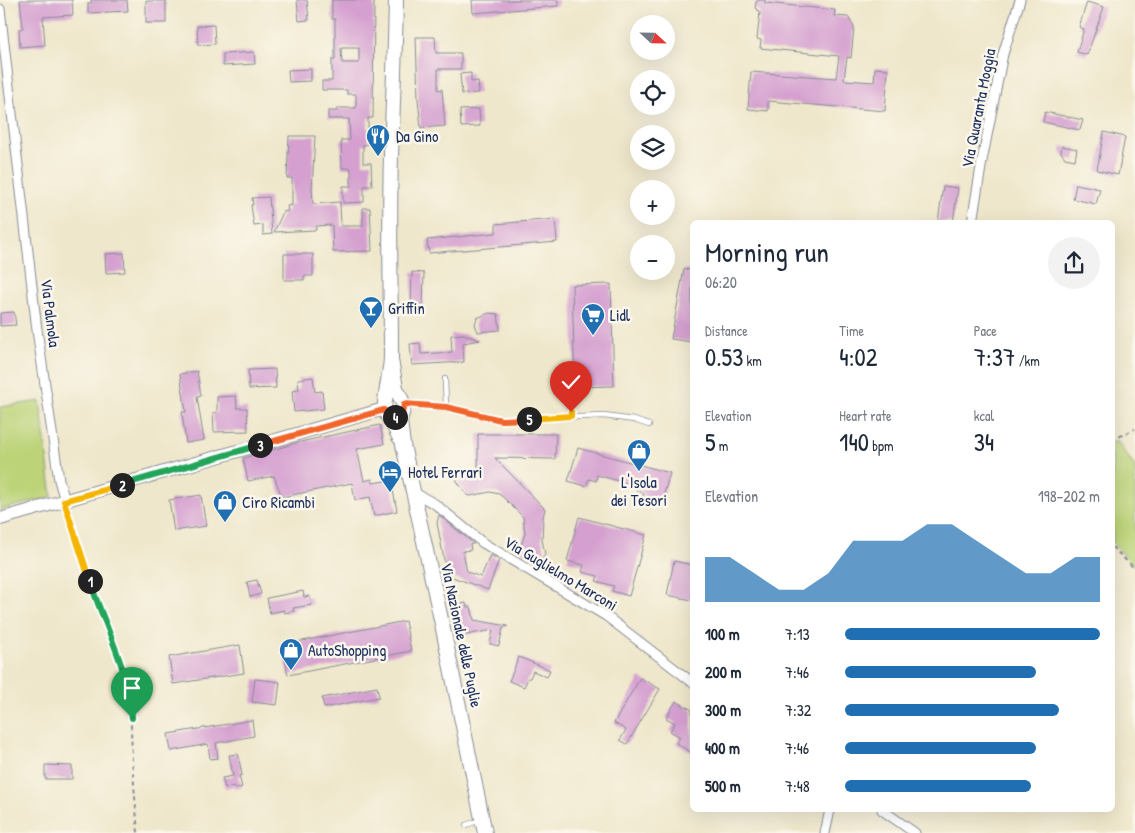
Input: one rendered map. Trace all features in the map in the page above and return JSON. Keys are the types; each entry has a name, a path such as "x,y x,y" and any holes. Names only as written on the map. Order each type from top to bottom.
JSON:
{"main road":[{"name":"Via Nazionale delle Puglie","path":"396,0 391,156 391,360 385,409 403,445"},
{"name":"Via Nazionale delle Puglie","path":"391,360 396,388 403,405 400,421 403,445 484,826"},
{"path":"385,409 391,417 397,417 403,405"}],"street":[{"name":"Via Quaranta Moggia","path":"972,220 1003,54 1020,0"},
{"name":"Via Palmola","path":"0,9 37,330 64,501"},
{"path":"0,519 385,409"},
{"name":"Via Guglielmo Marconi","path":"413,492 435,504 483,543 606,616 690,680"},
{"path":"825,833 830,812"},
{"path":"885,812 915,833"}],"lane":[{"path":"445,379 446,407"},
{"path":"570,396 571,416"},
{"path":"403,405 446,407 501,420 571,416 615,417 649,425"},
{"path":"466,824 484,826"}],"path":[{"path":"1115,438 1135,428"},
{"path":"64,501 92,586 120,656 130,695 132,760 138,833"},
{"path":"1115,550 1135,569"}],"green space":[{"path":"40,401 52,497 0,510 0,407"},
{"path":"1117,441 1135,467 1135,566 1115,546 1115,442"}],"building":[{"path":"20,0 72,0 73,15 43,17 45,45 20,47 19,29 23,28"},
{"path":"91,0 127,0 128,11 88,13 88,3 91,3"},
{"path":"297,0 307,0 309,20 299,21"},
{"path":"332,0 374,0 373,118 368,118 368,144 363,145 363,163 371,163 372,186 364,186 364,202 343,203 343,186 351,186 351,168 342,168 341,140 350,140 349,119 328,119 328,111 337,111 337,108 356,108 356,94 347,94 347,90 322,90 322,81 332,81 332,60 335,60 335,19 332,19","holes":["341,48 359,48 359,63 342,63"]},
{"path":"472,0 558,0 558,6 473,13"},
{"path":"765,0 765,3 835,10 834,16 848,17 854,27 851,58 847,57 844,80 874,82 875,68 888,69 885,111 768,101 768,111 748,109 751,72 836,78 839,56 760,48 761,40 757,39 760,12 755,8 756,2"},
{"path":"146,1 166,1 166,23 146,23"},
{"path":"1087,2 1104,7 1087,55 1077,52 1084,29 1079,27"},
{"path":"214,25 215,44 198,45 197,26"},
{"path":"416,37 435,37 436,53 461,53 461,69 438,69 438,90 442,89 445,126 421,128"},
{"path":"254,52 255,64 223,66 223,54"},
{"path":"311,69 311,81 289,82 288,70"},
{"path":"471,73 471,82 478,81 479,93 462,94 460,74"},
{"path":"479,109 480,126 461,127 460,110"},
{"path":"1045,112 1083,120 1080,130 1043,122"},
{"path":"1104,132 1125,137 1118,175 1097,170"},
{"path":"289,136 315,136 313,204 340,202 341,226 363,226 363,208 370,208 372,251 333,252 332,225 316,226 316,230 274,232 283,212 288,211 287,206 292,205 292,178 287,178"},
{"path":"1062,146 1077,149 1075,160 1065,158 1061,152"},
{"path":"1076,184 1100,189 1096,204 1073,199"},
{"path":"943,186 958,188 953,220 938,220"},
{"path":"269,197 272,234 263,235 263,225 254,226 252,198"},
{"path":"555,219 557,242 429,253 427,240 496,233 496,224"},
{"path":"124,253 125,272 106,273 105,254"},
{"path":"284,254 313,254 313,276 304,276 304,280 284,280"},
{"path":"684,269 690,270 690,342 671,339"},
{"path":"412,272 424,273 423,305 411,304"},
{"path":"611,284 614,386 575,387 572,285"},
{"path":"14,312 16,325 0,326 0,313"},
{"path":"489,313 498,314 500,330 478,332 475,324 477,318"},
{"path":"463,334 480,340 463,343 464,362 412,365 410,344 420,343 421,354 452,352 451,335"},
{"path":"275,369 276,388 249,389 248,370"},
{"path":"197,371 201,396 197,397 204,440 186,443 182,412 186,412 180,374"},
{"path":"313,377 315,392 322,391 324,409 294,412 292,391 299,390 298,379"},
{"path":"236,396 237,408 247,408 248,431 214,432 213,413 217,412 217,397"},
{"path":"380,425 384,444 357,449 364,481 372,479 373,483 391,480 397,511 374,516 370,497 355,500 352,483 282,497 274,476 248,481 243,458 300,442"},
{"path":"478,434 556,434 555,459 495,458 545,509 542,540 545,554 540,562 523,553 521,546 525,533 523,517 504,498 499,494 490,492 467,495 457,481 459,472 478,471"},
{"path":"578,448 670,473 660,507 641,502 644,493 636,491 637,486 597,475 596,481 589,479 586,486 568,481"},
{"path":"201,495 206,526 174,531 169,500"},
{"path":"439,515 474,544 470,544 471,550 463,551 467,572 481,577 490,555 499,560 488,590 447,575 437,523"},
{"path":"579,517 646,535 629,596 612,591 614,586 596,581 598,576 582,572 584,565 567,561"},
{"path":"674,561 690,565 690,600 667,595"},
{"path":"257,580 261,594 250,597 247,582"},
{"path":"303,591 304,597 310,596 312,605 293,608 294,611 284,613 284,610 270,613 267,598"},
{"path":"466,603 467,607 471,607 474,620 508,626 503,628 499,646 490,644 493,630 460,636 455,605"},
{"path":"405,621 411,651 288,675 282,645"},
{"path":"240,645 244,673 173,684 169,657"},
{"path":"519,657 550,670 547,677 533,671 524,687 509,681"},
{"path":"640,678 660,689 627,744 620,740 626,730 614,723"},
{"path":"255,679 280,682 277,705 252,702"},
{"path":"377,687 379,697 324,708 322,698"},
{"path":"676,701 690,709 690,752 676,743 680,737 670,731 675,723 666,718"},
{"path":"252,720 254,736 216,743 218,758 210,759 208,744 171,751 168,734"},
{"path":"238,754 242,775 239,776 242,787 235,789 234,786 225,788 222,778 233,776 229,755"},
{"path":"45,765 72,766 72,779 45,779"}],"place":[{"name":"Da Gino","path":"378,157"},
{"name":"Griffin","path":"371,329"},
{"name":"Lidl","path":"593,336"},
{"name":"L'Isola dei Tesori","path":"639,472"},
{"name":"Hotel Ferrari","path":"390,493"},
{"name":"Ciro Ricambi","path":"225,523"},
{"name":"AutoShopping","path":"291,671"}],"route":[{"path":"132,718 130,695 120,656 92,586 64,501 384,410 389,416 397,417 404,411 404,404 434,405 501,420 571,416 571,412"}]}
